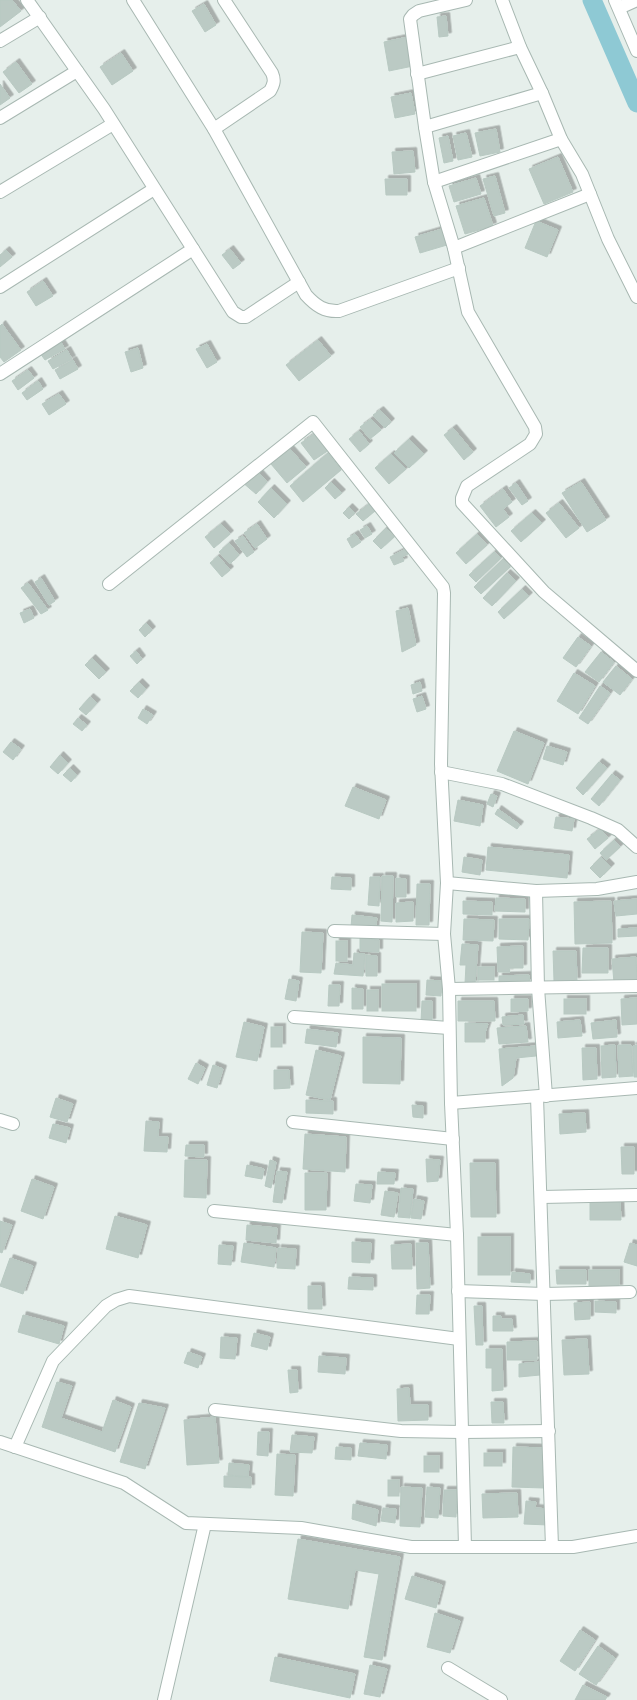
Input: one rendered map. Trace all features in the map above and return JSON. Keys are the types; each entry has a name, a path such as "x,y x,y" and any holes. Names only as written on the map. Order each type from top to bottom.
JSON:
{"street":[{"path":"27,0 113,124 233,312 241,317 246,317 299,282"},
{"path":"133,0 214,129 306,295 319,307 329,311 339,311 459,268"},
{"path":"214,129 270,91 274,85 275,78 224,0"},
{"path":"466,0 419,11 410,19 425,127 434,182 454,248 468,312 535,427 536,434 530,444 467,486 462,498 462,503 544,592 637,671"},
{"path":"502,0 520,47 542,93 561,139 582,174 608,239 637,297"},
{"path":"637,0 617,4 637,51"},
{"path":"0,40 40,17"},
{"path":"417,74 520,47"},
{"path":"0,118 77,71"},
{"path":"425,127 542,93"},
{"path":"0,192 113,124"},
{"path":"434,182 561,139"},
{"path":"0,287 154,189"},
{"path":"454,248 590,194"},
{"path":"0,374 193,249"},
{"path":"109,584 313,422 443,587 442,772 448,883 444,934 449,989 465,1547"},
{"path":"442,772 502,784 591,818 618,830 637,847"},
{"path":"448,883 536,891 597,889 637,882"},
{"path":"536,891 542,1096 544,1294 552,1547"},
{"path":"334,931 444,934"},
{"path":"449,989 637,986"},
{"path":"294,1017 450,1028"},
{"path":"452,1103 637,1088"},
{"path":"0,1120 13,1124"},
{"path":"293,1122 453,1139"},
{"path":"542,1197 637,1195"},
{"path":"214,1211 457,1235"},
{"path":"458,1291 544,1294 630,1292"},
{"path":"14,1447 53,1361 106,1306 116,1300 129,1296 459,1339"},
{"path":"215,1410 395,1431 549,1431"},
{"path":"0,1442 124,1483 186,1523 301,1528 411,1547 573,1547 637,1536"},
{"path":"164,1700 205,1524"},
{"path":"448,1668 500,1700"}],"building":[{"path":"0,0 12,0 21,11 0,27"},
{"path":"204,4 216,25 205,32 192,11"},
{"path":"446,16 448,36 439,37 437,17"},
{"path":"408,37 413,66 389,71 384,42"},
{"path":"121,53 133,71 112,85 100,67"},
{"path":"16,62 32,84 19,93 3,72"},
{"path":"0,84 10,98 0,105"},
{"path":"411,93 415,114 395,118 391,97"},
{"path":"496,129 500,152 480,156 475,133"},
{"path":"466,133 472,157 458,160 453,136"},
{"path":"448,136 453,161 444,163 439,138"},
{"path":"413,151 415,172 394,174 392,152"},
{"path":"558,157 573,192 544,204 529,169"},
{"path":"495,176 505,213 494,216 483,179"},
{"path":"476,178 481,194 454,202 449,186"},
{"path":"385,179 407,179 407,195 386,195"},
{"path":"484,198 493,226 465,234 456,206"},
{"path":"536,221 558,230 547,257 525,248"},
{"path":"442,229 447,245 420,253 415,237"},
{"path":"230,249 241,263 233,269 222,255"},
{"path":"6,250 12,257 0,267 0,255"},
{"path":"43,281 53,296 36,306 27,292"},
{"path":"2,324 21,350 4,362 0,357 0,326"},
{"path":"318,340 331,356 299,381 286,365"},
{"path":"60,341 65,349 45,360 40,353"},
{"path":"207,344 217,362 207,368 196,349"},
{"path":"138,348 143,368 131,372 125,352"},
{"path":"67,350 72,359 53,369 48,361"},
{"path":"73,360 78,369 60,379 55,370"},
{"path":"28,370 34,378 18,390 12,381"},
{"path":"38,381 43,389 27,400 22,393"},
{"path":"59,394 66,404 49,415 42,404"},
{"path":"380,410 391,422 385,428 373,415"},
{"path":"371,419 381,430 370,439 360,427"},
{"path":"453,428 473,452 464,460 444,435"},
{"path":"359,431 369,444 360,452 349,439"},
{"path":"317,432 329,450 314,460 301,443"},
{"path":"409,439 424,454 409,468 394,453"},
{"path":"290,449 306,467 287,483 271,464"},
{"path":"328,453 341,470 303,502 290,486"},
{"path":"391,454 406,469 389,484 375,468"},
{"path":"258,472 267,482 256,494 242,482"},
{"path":"331,482 342,493 335,499 325,488"},
{"path":"581,482 606,520 587,532 562,493"},
{"path":"516,483 528,501 522,505 509,488"},
{"path":"271,488 287,504 274,518 258,502"},
{"path":"503,489 512,502 503,509 509,517 496,527 480,506"},
{"path":"559,503 579,528 566,538 546,513"},
{"path":"369,504 375,511 363,521 356,514"},
{"path":"349,507 355,513 349,519 343,513"},
{"path":"532,513 542,523 521,542 511,531"},
{"path":"221,524 230,534 214,548 205,537"},
{"path":"257,524 267,539 255,548 244,533"},
{"path":"367,526 372,534 365,538 360,530"},
{"path":"386,528 394,537 381,549 373,541"},
{"path":"355,534 361,542 352,548 347,539"},
{"path":"477,534 487,545 466,564 456,553"},
{"path":"243,536 254,552 247,557 235,541"},
{"path":"229,543 239,555 230,564 219,552"},
{"path":"406,549 408,554 402,557 404,561 394,565 390,557"},
{"path":"494,552 501,558 476,582 469,575"},
{"path":"218,556 230,570 222,577 210,563"},
{"path":"503,559 510,567 481,594 474,587"},
{"path":"507,573 516,581 492,606 483,598"},
{"path":"41,578 55,601 49,605 35,582"},
{"path":"28,583 48,610 41,614 21,588"},
{"path":"522,589 529,596 504,619 498,612"},
{"path":"408,608 416,645 402,652 396,611"},
{"path":"30,609 34,618 24,623 20,613"},
{"path":"146,623 152,630 145,637 139,630"},
{"path":"578,637 591,646 576,667 563,658"},
{"path":"136,651 142,659 137,664 130,656"},
{"path":"601,652 614,662 599,682 585,672"},
{"path":"92,658 106,672 99,679 85,665"},
{"path":"616,666 632,679 620,695 603,682"},
{"path":"574,673 595,686 578,714 557,701"},
{"path":"139,682 146,689 138,698 130,691"},
{"path":"420,682 422,691 413,694 411,685"},
{"path":"600,686 610,693 588,724 579,718"},
{"path":"422,696 426,709 417,712 413,699"},
{"path":"90,697 97,703 86,715 79,709"},
{"path":"143,709 153,715 147,724 138,718"},
{"path":"78,718 87,725 82,731 73,724"},
{"path":"514,731 544,743 528,784 497,771"},
{"path":"11,742 21,749 13,760 3,752"},
{"path":"547,746 567,752 563,765 543,759"},
{"path":"60,755 68,763 58,774 50,767"},
{"path":"599,762 607,768 583,795 576,788"},
{"path":"70,768 77,775 71,782 63,775"},
{"path":"612,774 620,780 599,806 591,799"},
{"path":"353,787 386,800 379,819 345,806"},
{"path":"491,794 497,796 493,807 487,804"},
{"path":"458,800 483,805 480,826 454,821"},
{"path":"498,809 520,825 517,829 495,814"},
{"path":"556,817 574,819 572,831 554,828"},
{"path":"600,829 608,838 595,849 587,839"},
{"path":"614,840 620,847 606,860 600,853"},
{"path":"488,847 569,855 567,878 486,870"},
{"path":"464,857 482,860 480,875 462,872"},
{"path":"601,857 611,867 600,878 590,868"},
{"path":"382,876 393,876 392,922 381,921"},
{"path":"332,877 351,878 351,890 331,889"},
{"path":"370,877 380,877 379,906 368,905"},
{"path":"396,878 406,879 406,897 396,897"},
{"path":"417,884 430,884 429,925 416,925"},
{"path":"496,898 525,899 525,912 495,911"},
{"path":"637,899 637,914 616,916 614,901"},
{"path":"463,901 492,902 492,915 463,914"},
{"path":"611,901 612,943 575,944 574,902"},
{"path":"413,902 413,921 396,922 396,903"},
{"path":"352,915 377,918 375,930 351,927"},
{"path":"464,919 494,920 493,941 463,940"},
{"path":"499,919 529,919 528,940 499,939"},
{"path":"637,928 637,936 618,937 618,929"},
{"path":"302,932 323,933 321,973 300,972"},
{"path":"360,938 379,940 379,952 360,951"},
{"path":"336,941 347,941 347,961 336,961"},
{"path":"462,944 478,945 475,984 465,983 466,965 460,965"},
{"path":"523,946 523,968 509,968 510,972 498,972 497,947"},
{"path":"583,948 608,948 608,973 582,973"},
{"path":"553,951 576,951 577,981 554,981"},
{"path":"354,953 365,954 363,976 334,974 336,963 353,965"},
{"path":"366,955 377,956 377,976 366,976"},
{"path":"636,957 637,981 614,983 612,959"},
{"path":"478,967 494,967 494,980 478,980"},
{"path":"529,975 530,983 499,983 499,976"},
{"path":"289,979 299,981 296,1001 285,999"},
{"path":"427,980 442,981 441,996 426,995"},
{"path":"382,984 416,984 416,1011 382,1011"},
{"path":"329,985 340,985 339,1006 328,1006"},
{"path":"352,988 363,989 363,1009 352,1009"},
{"path":"367,990 378,990 378,1011 367,1011"},
{"path":"637,998 637,1024 622,1025 621,999"},
{"path":"511,999 528,999 528,1011 511,1012"},
{"path":"564,999 586,999 586,1014 564,1014"},
{"path":"422,1001 432,1001 432,1022 421,1022"},
{"path":"458,1001 494,1001 495,1021 458,1021"},
{"path":"523,1015 524,1024 503,1025 502,1017"},
{"path":"580,1020 582,1036 558,1038 557,1022"},
{"path":"616,1020 617,1037 593,1039 591,1023"},
{"path":"244,1022 264,1027 257,1061 236,1057"},
{"path":"465,1023 488,1024 485,1033 485,1042 465,1042"},
{"path":"526,1026 528,1042 499,1044 497,1028"},
{"path":"271,1027 282,1027 282,1047 271,1047"},
{"path":"307,1029 338,1033 336,1047 305,1043"},
{"path":"363,1037 401,1038 400,1084 363,1083"},
{"path":"615,1045 616,1077 602,1078 601,1046"},
{"path":"618,1045 631,1045 633,1076 619,1077"},
{"path":"637,1045 637,1077 634,1077 633,1046"},
{"path":"536,1046 536,1056 516,1058 513,1078 502,1086 499,1049"},
{"path":"582,1048 596,1048 597,1079 583,1080"},
{"path":"316,1050 341,1056 330,1100 306,1095"},
{"path":"196,1063 205,1068 198,1084 188,1079"},
{"path":"213,1065 223,1069 217,1088 207,1085"},
{"path":"274,1070 289,1070 290,1088 274,1089"},
{"path":"56,1098 73,1104 67,1122 50,1117"},
{"path":"306,1100 333,1101 333,1114 306,1113"},
{"path":"412,1105 423,1106 423,1118 413,1117"},
{"path":"585,1113 586,1132 560,1134 559,1114"},
{"path":"146,1121 159,1122 158,1137 168,1137 167,1152 144,1151"},
{"path":"53,1124 70,1128 66,1143 49,1138"},
{"path":"305,1134 346,1137 345,1172 303,1169"},
{"path":"186,1145 204,1145 204,1157 185,1156"},
{"path":"621,1147 634,1147 634,1174 622,1174"},
{"path":"426,1159 440,1160 438,1181 427,1182"},
{"path":"185,1160 207,1160 206,1198 184,1197"},
{"path":"270,1160 276,1162 271,1188 265,1186"},
{"path":"470,1163 495,1163 496,1217 471,1217"},
{"path":"247,1165 264,1169 262,1179 245,1176"},
{"path":"277,1171 287,1172 282,1203 273,1202"},
{"path":"378,1172 395,1173 394,1184 377,1184"},
{"path":"305,1173 327,1173 326,1210 305,1210"},
{"path":"32,1179 54,1187 43,1219 21,1211"},
{"path":"356,1184 372,1185 370,1203 354,1201"},
{"path":"401,1188 413,1189 410,1218 398,1217"},
{"path":"385,1191 398,1193 394,1217 381,1215"},
{"path":"414,1199 424,1201 421,1219 411,1218"},
{"path":"620,1201 621,1220 590,1220 590,1202"},
{"path":"115,1216 147,1225 138,1258 106,1249"},
{"path":"0,1221 12,1225 2,1253 0,1252"},
{"path":"247,1225 277,1228 276,1243 246,1240"},
{"path":"478,1237 510,1237 510,1275 478,1275"},
{"path":"352,1242 371,1243 370,1263 352,1262"},
{"path":"244,1243 276,1248 274,1267 241,1262"},
{"path":"416,1243 428,1243 430,1288 417,1289"},
{"path":"630,1243 637,1245 637,1266 624,1262"},
{"path":"411,1244 412,1269 392,1269 391,1245"},
{"path":"219,1245 233,1246 231,1265 218,1264"},
{"path":"278,1248 296,1249 295,1269 277,1268"},
{"path":"10,1258 33,1266 23,1294 0,1286"},
{"path":"556,1270 586,1270 586,1284 557,1284"},
{"path":"589,1270 619,1270 619,1288 589,1288"},
{"path":"512,1272 530,1274 530,1283 511,1282"},
{"path":"349,1277 373,1278 373,1290 348,1289"},
{"path":"308,1286 321,1286 322,1309 308,1309"},
{"path":"417,1295 430,1295 429,1314 416,1314"},
{"path":"595,1301 616,1302 616,1313 595,1312"},
{"path":"590,1302 590,1319 575,1320 574,1303"},
{"path":"474,1306 482,1306 483,1345 476,1345"},
{"path":"23,1315 64,1326 59,1344 18,1332"},
{"path":"493,1316 501,1316 501,1319 512,1319 513,1331 493,1331"},
{"path":"254,1333 270,1337 267,1350 251,1346"},
{"path":"221,1337 237,1338 235,1359 220,1358"},
{"path":"587,1339 589,1374 564,1375 562,1340"},
{"path":"537,1341 537,1360 507,1360 507,1342"},
{"path":"486,1349 502,1349 503,1390 492,1391 492,1368 486,1368"},
{"path":"188,1352 202,1357 198,1368 184,1363"},
{"path":"319,1356 346,1358 345,1374 318,1372"},
{"path":"539,1362 540,1375 519,1377 519,1364"},
{"path":"288,1370 297,1370 298,1392 290,1393"},
{"path":"57,1382 72,1386 61,1418 102,1432 113,1400 131,1407 115,1452 42,1427"},
{"path":"409,1388 410,1405 428,1405 428,1420 398,1421 397,1389"},
{"path":"491,1402 503,1402 504,1423 492,1423"},
{"path":"139,1403 165,1408 145,1469 120,1462"},
{"path":"215,1417 219,1463 187,1465 184,1420"},
{"path":"258,1432 269,1432 268,1456 257,1455"},
{"path":"292,1435 314,1437 312,1453 290,1452"},
{"path":"360,1443 387,1445 386,1459 358,1456"},
{"path":"336,1447 351,1448 351,1460 335,1459"},
{"path":"513,1447 545,1448 544,1488 512,1487"},
{"path":"484,1453 502,1453 502,1466 484,1466"},
{"path":"277,1454 295,1455 293,1496 275,1495"},
{"path":"424,1456 439,1456 439,1472 424,1472"},
{"path":"229,1463 249,1465 248,1477 228,1475"},
{"path":"224,1476 251,1477 251,1488 224,1487"},
{"path":"388,1480 399,1480 399,1496 388,1496"},
{"path":"401,1487 422,1488 420,1527 400,1526"},
{"path":"427,1487 440,1488 438,1518 425,1517"},
{"path":"444,1490 457,1490 456,1517 443,1516"},
{"path":"517,1493 518,1517 483,1518 482,1494"},
{"path":"526,1501 536,1502 535,1508 549,1509 548,1525 524,1524"},
{"path":"353,1504 378,1510 376,1526 352,1519"},
{"path":"383,1508 396,1509 395,1523 381,1521"},
{"path":"298,1539 400,1557 382,1660 364,1657 379,1574 355,1570 348,1609 288,1599"},
{"path":"412,1576 442,1585 436,1608 405,1599"},
{"path":"435,1613 460,1621 450,1653 427,1647"},
{"path":"580,1630 595,1640 575,1671 560,1661"},
{"path":"598,1646 615,1658 596,1685 579,1674"},
{"path":"275,1657 355,1674 350,1698 270,1681"},
{"path":"370,1665 387,1669 380,1697 364,1694"},
{"path":"583,1685 607,1697 605,1700 575,1700"}],"waterway":[{"path":"592,0 637,103"}]}
